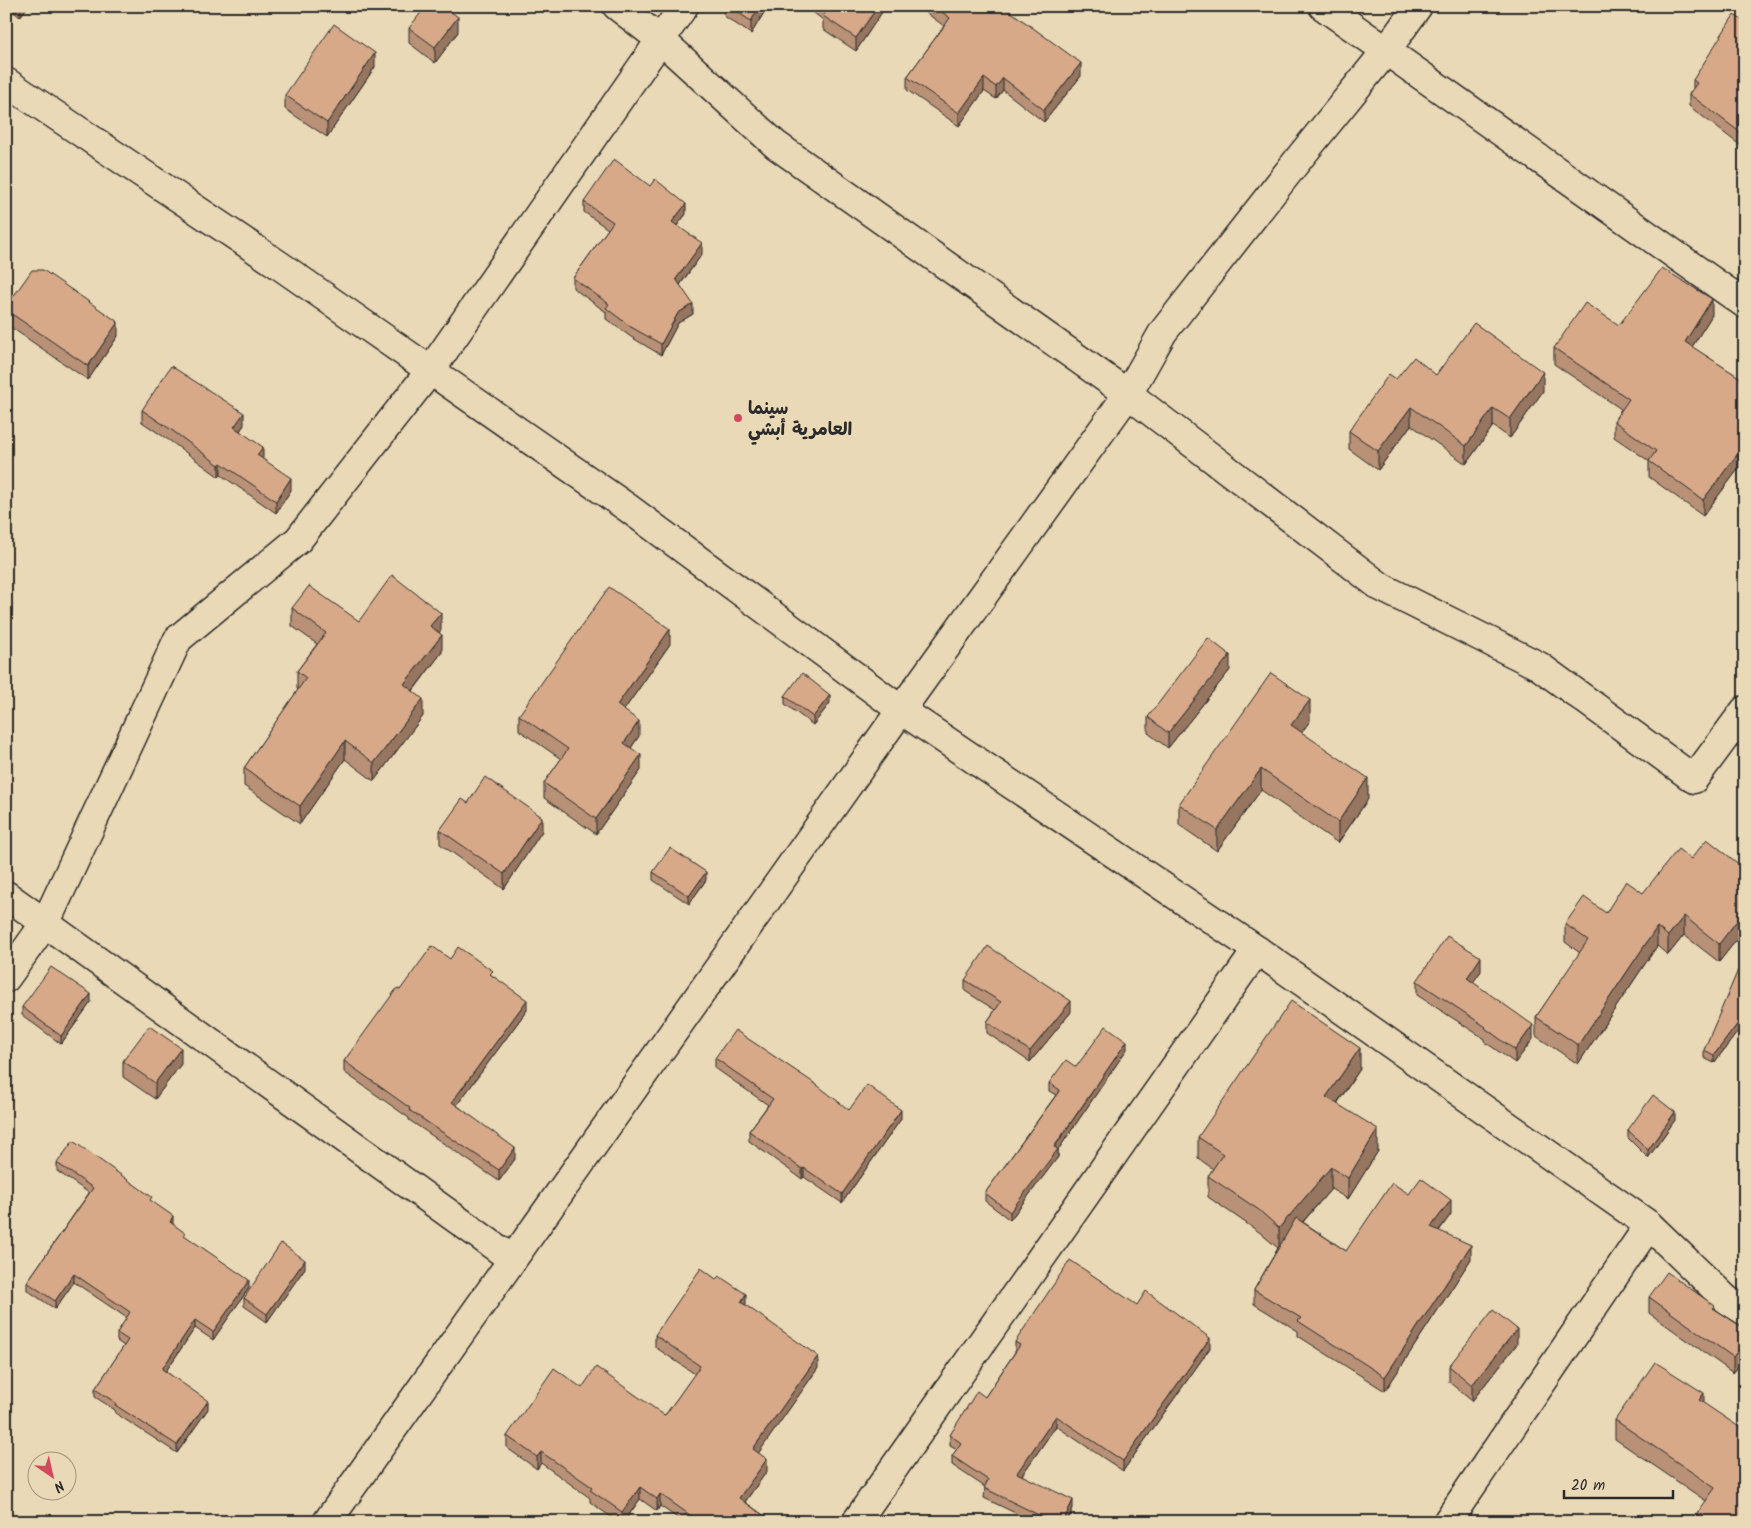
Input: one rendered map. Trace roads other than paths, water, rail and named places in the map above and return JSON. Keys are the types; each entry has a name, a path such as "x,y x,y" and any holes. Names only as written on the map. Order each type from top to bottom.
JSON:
{"street":[{"path":"617,6 661,40 776,145 1128,394 1381,587 1539,666 1694,779 1745,710"},
{"path":"6,978 46,922 178,639 298,540 430,371 684,6"},
{"path":"1323,6 1745,304"},
{"path":"327,1522 901,710 1128,394 1164,332 1386,51 1418,6"},
{"path":"6,82 279,265 628,508 901,710 1257,950 1649,1225 1727,1300 1745,1311"},
{"path":"6,895 512,1259"},
{"path":"856,1522 1257,950"},
{"path":"1447,1522 1649,1225"}],"place":[{"name":"سينما العامرية أبشي","path":"738,418"}]}
